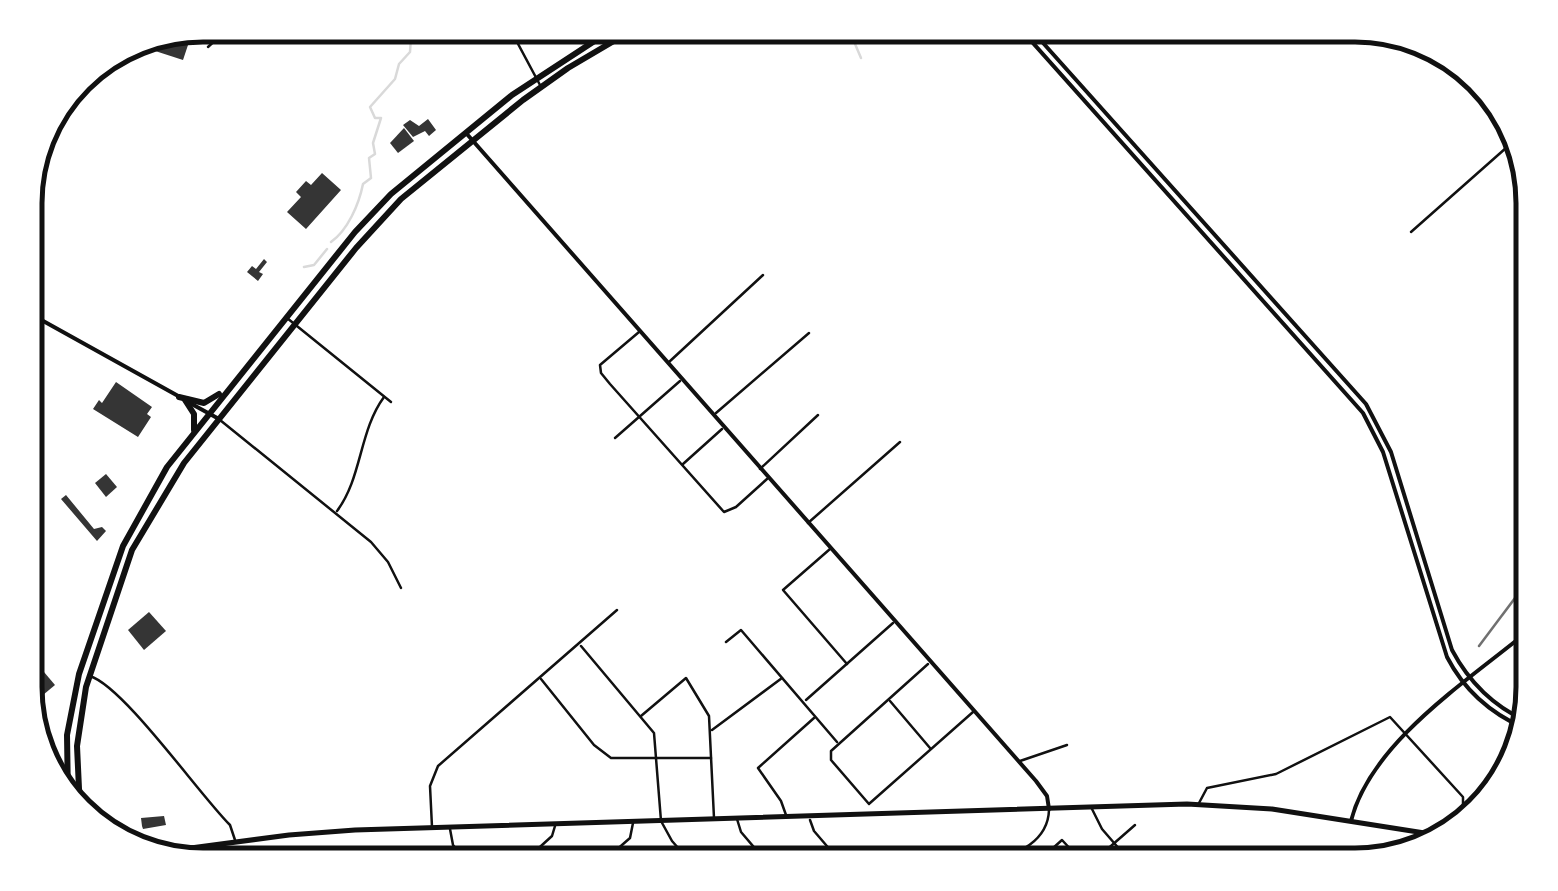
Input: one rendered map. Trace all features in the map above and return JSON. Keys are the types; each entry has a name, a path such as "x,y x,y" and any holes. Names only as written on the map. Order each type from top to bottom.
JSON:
{"highway":[{"path":"67,772 74,693 112,572 149,496 194,433 372,213 422,165 535,78 591,42"},
{"path":"78,787 80,715 90,676 121,579 163,494 378,223 472,140 542,87 613,42"},
{"path":"182,398 211,402 244,368"},
{"path":"182,398 194,414 194,433"},
{"path":"112,572 121,579"},
{"path":"66,758 76,758"}],"main road":[{"path":"1031,42 1360,409 1383,452 1441,645 1464,684 1493,711 1511,721"},
{"path":"1042,42 1366,404 1391,452 1446,636 1470,679 1513,713"},
{"path":"465,132 1048,796 1049,809"},
{"path":"1188,216 1194,211"},
{"path":"42,321 219,419"},
{"path":"1360,409 1366,404"},
{"path":"1351,821 1363,786 1406,732 1515,642"},
{"path":"191,847 320,832 1199,804 1272,809 1419,835"}],"street":[{"path":"208,47 213,42"},
{"path":"517,42 542,87"},
{"path":"1411,232 1505,149"},
{"path":"667,364 763,275"},
{"path":"286,317 391,402"},
{"path":"638,332 599,368 681,465 722,511 730,512 768,478"},
{"path":"713,416 809,333"},
{"path":"615,438 681,380"},
{"path":"336,513 347,498 369,424 384,397"},
{"path":"760,469 818,416"},
{"path":"219,419 374,545 401,588"},
{"path":"681,465 723,428"},
{"path":"808,524 900,442"},
{"path":"830,549 782,590 846,664"},
{"path":"432,828 430,786 438,766 617,610"},
{"path":"803,702 894,622"},
{"path":"726,642 740,630 838,743"},
{"path":"579,644 654,733 661,820 678,848"},
{"path":"870,814 869,804 830,755 838,743 930,662"},
{"path":"90,676 107,684 129,709 231,827 235,841"},
{"path":"540,678 602,753 619,760 711,758"},
{"path":"641,716 686,678 708,711 714,819"},
{"path":"710,731 782,678"},
{"path":"888,699 931,749"},
{"path":"869,804 974,711"},
{"path":"786,817 782,801 758,768 816,717"},
{"path":"1199,804 1207,788 1276,774 1386,717 1395,719 1463,797 1463,806"},
{"path":"1018,762 1067,745"},
{"path":"1091,807 1099,825 1118,848"},
{"path":"1024,848 1047,827 1049,809"},
{"path":"810,816 812,828 829,848"},
{"path":"737,818 741,832 755,848"},
{"path":"619,848 630,838 633,822"},
{"path":"539,848 552,836 555,824"},
{"path":"1108,848 1135,824"},
{"path":"449,828 456,848"}],"building":[{"path":"189,43 183,60 154,51"},
{"path":"428,119 436,130 429,136 425,131 413,137 403,125 410,120 419,126"},
{"path":"404,128 414,141 398,153 390,143"},
{"path":"322,173 341,190 306,229 287,212 301,197 296,192 306,181 311,185"},
{"path":"264,259 267,262 258,281 247,272 252,266 256,269"},
{"path":"116,382 152,407 147,414 151,417 138,437 93,409"},
{"path":"106,474 117,487 106,497 95,483"},
{"path":"66,495 94,529 102,527 106,531 97,541 61,499"},
{"path":"149,612 166,631 144,650 128,630"},
{"path":"42,670 55,685 43,695"},
{"path":"164,816 166,825 143,829 141,818"}],"waterway":[{"path":"331,242 348,224 363,184 371,178 369,158 375,154 373,143 381,118 375,118 370,107 395,79 399,64 410,52 411,42"},
{"path":"854,42 861,58"},
{"path":"304,267 314,265 327,249"}],"railway":[{"path":"1479,646 1515,598"}]}
